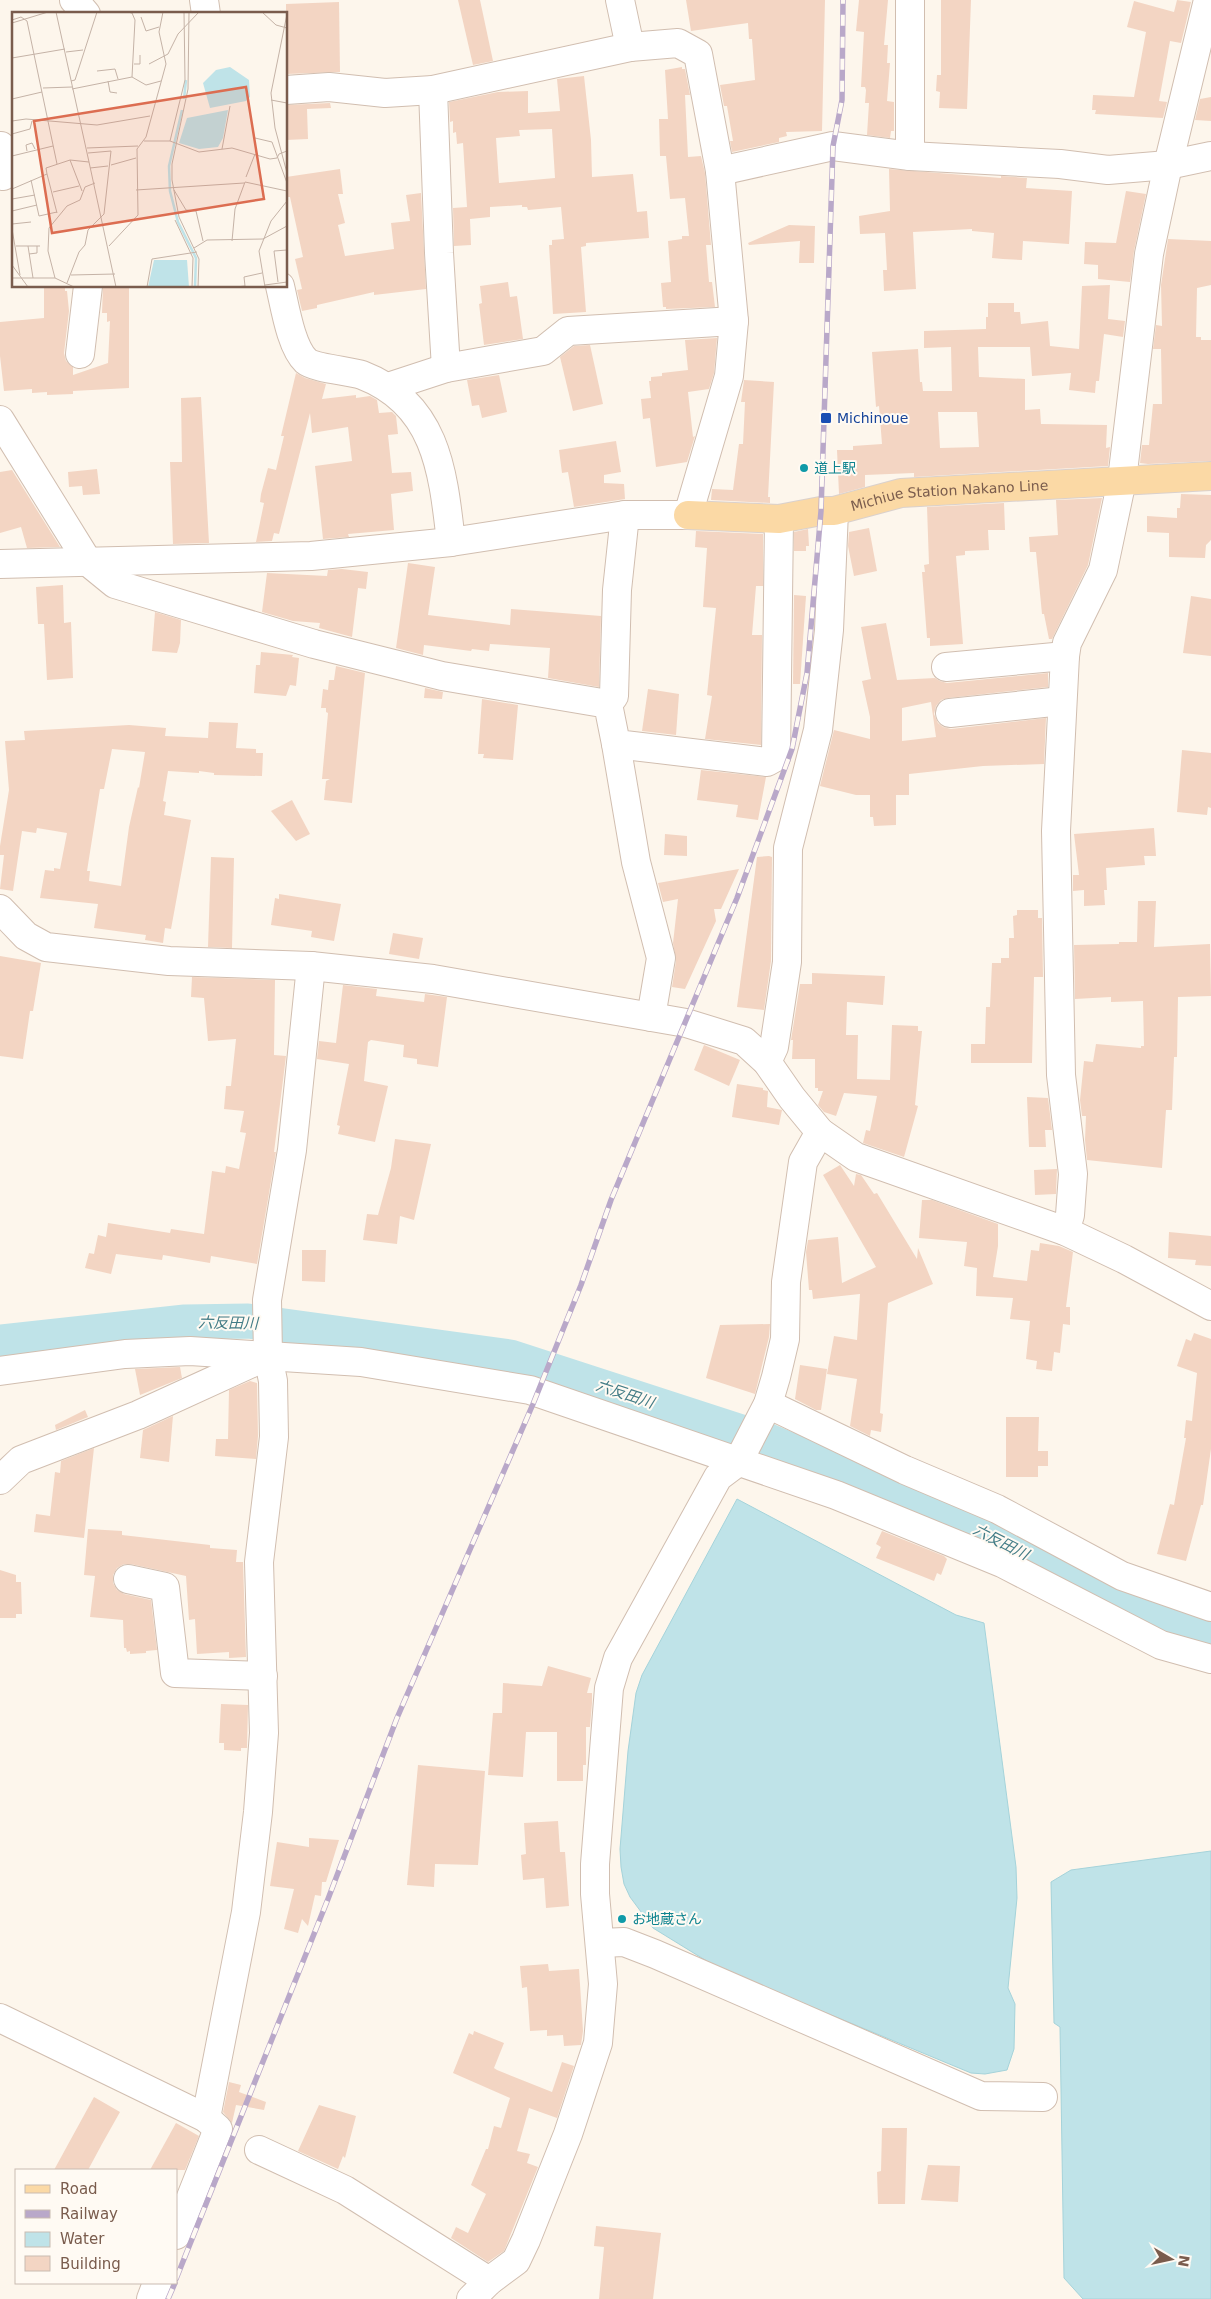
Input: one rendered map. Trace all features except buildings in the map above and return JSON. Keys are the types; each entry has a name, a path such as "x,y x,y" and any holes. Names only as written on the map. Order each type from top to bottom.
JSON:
{"main road":[{"name":"Michiue Station Nakano Line","path":"688,516 779,519 821,511 834,511 900,493 1211,476"}],"street":[{"path":"74,0 84,12"},
{"path":"620,0 630,47"},
{"path":"910,0 910,156"},
{"path":"1065,1231 1070,1215 1073,1174 1060,1075 1056,831 1065,656 1067,643 1103,570 1122,480 1149,254 1168,165 1208,0"},
{"path":"0,564 311,556 451,542 625,515 688,516 729,376 734,321 720,171 698,54 678,42 630,47 433,90 385,93 329,87 288,90"},
{"path":"433,90 439,252 446,368"},
{"path":"4,176 5,144"},
{"path":"720,171 834,146 910,156 1060,164 1108,170 1168,165 1211,156"},
{"path":"80,354 88,288"},
{"path":"281,288 298,352 308,363 360,375 388,387 409,404 424,425 434,443 446,491 451,542"},
{"path":"388,387 446,368 542,351 568,332 734,321"},
{"path":"0,420 88,562 116,584 314,644 442,676 608,704"},
{"path":"767,1062 774,1047 787,962 788,848 818,730 830,630 834,511"},
{"path":"625,515 617,590 614,696 608,704 636,862 661,958 651,1017"},
{"path":"616,744 767,762 776,757 779,519"},
{"path":"946,667 1065,656"},
{"path":"950,713 1062,701"},
{"path":"0,909 26,936 46,946 169,961 311,966 433,980 686,1023 744,1041 767,1062 792,1098 820,1132 856,1157 1065,1231 1124,1259 1211,1306"},
{"path":"206,2118 246,1912 258,1812 264,1733 259,1562 274,1437 273,1381 268,1356 267,1300 292,1150 311,966"},
{"path":"259,2150 345,2190 480,2290 516,2261 571,2124 598,2043 603,1984 601,1943 595,1894 595,1864 609,1688 618,1658 718,1476 740,1458 766,1408 785,1339 786,1282 803,1162 820,1132"},
{"path":"0,1371 125,1354 190,1351 361,1362 530,1390 740,1458 995,1560 1161,1645 1211,1659"},
{"path":"0,1480 21,1460 138,1415 268,1356"},
{"path":"766,1408 997,1510 1122,1576 1211,1607"},
{"path":"128,1579 165,1587 175,1673 263,1676"},
{"path":"601,1943 624,1942 655,1954 981,2096 1043,2097"},
{"path":"0,2018 206,2118 218,2129 178,2230"},
{"path":"151,2299 157,2284"}],"water":[{"path":"737,1499 956,1615 984,1623 1016,1867 1017,1898 1008,1988 1015,2004 1014,2049 1007,2070 985,2074 971,2073 718,1968 653,1928 630,1897 624,1884 620,1849 628,1751 636,1693 642,1675"},
{"path":"1211,1851 1211,2299 1083,2299 1064,2278 1060,2027 1054,2023 1051,1882 1071,1870"}],"waterway":[{"name":"六反田川","path":"0,1342 185,1322 248,1321 510,1357 769,1441 970,1526 1130,1607 1211,1630"}],"railway":[{"path":"178,2274 328,1899 397,1718 533,1404 581,1285 611,1200 737,898 792,749 807,673 821,511 833,146 842,100 843,0"},
{"path":"168,2299 175,2284"}],"place":[{"name":"Michinoue","path":"826,418"},
{"name":"道上駅","path":"804,468"},
{"name":"お地蔵さん","path":"622,1919"}]}
